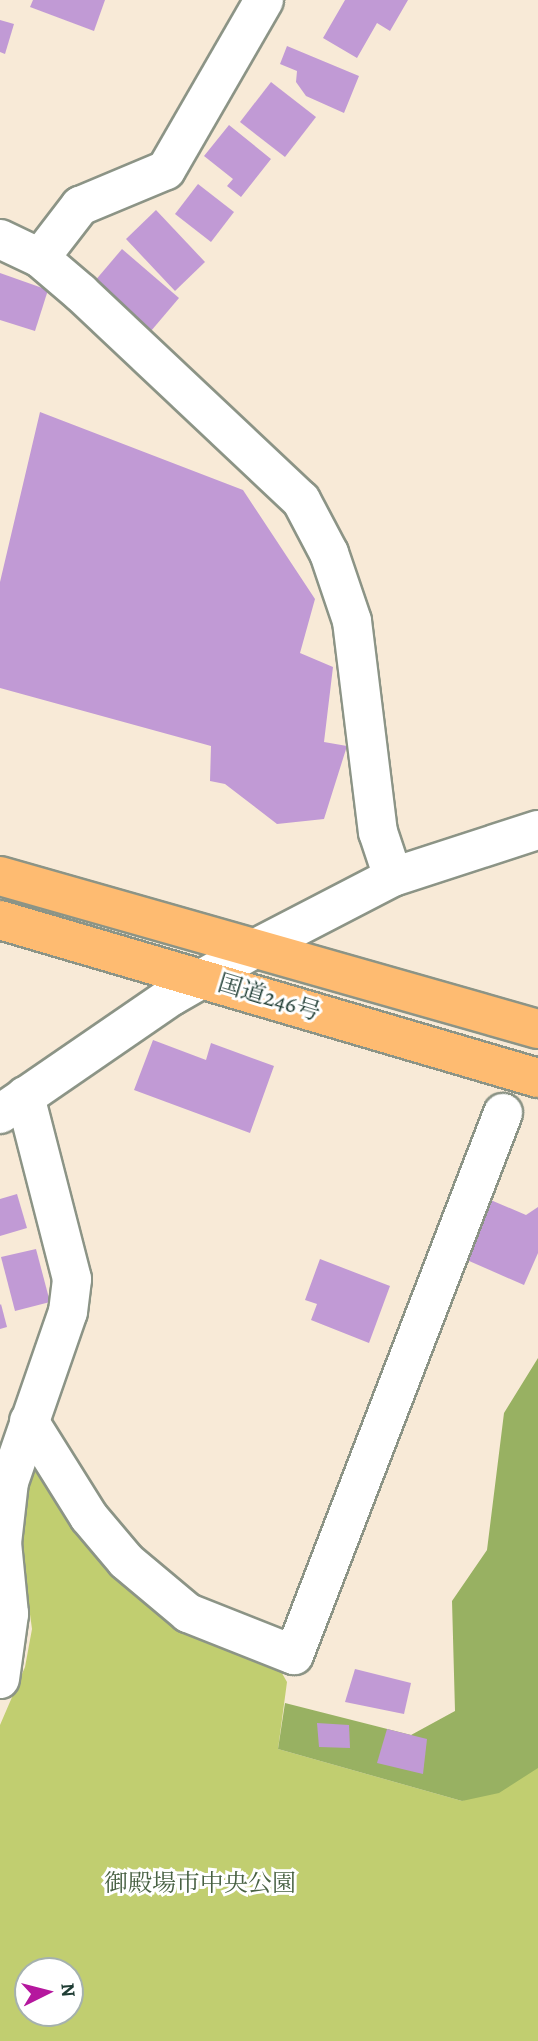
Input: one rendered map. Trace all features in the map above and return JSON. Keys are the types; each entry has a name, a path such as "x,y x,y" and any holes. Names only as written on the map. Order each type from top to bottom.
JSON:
{"highway":[{"name":"国道246号","path":"0,877 538,1029"},
{"name":"国道246号","path":"0,920 538,1078"}],"street":[{"path":"40,258 80,206 166,170 264,0"},
{"path":"0,239 40,258 301,500 329,553 352,621 378,832 393,877"},
{"path":"0,1679 9,1614 2,1544 9,1482 68,1312 72,1279 12,1105 201,978 254,949 393,877 529,832"},
{"path":"29,1421 89,1517 126,1561 188,1613 294,1655 503,1112"}],"green space":[{"path":"538,1358 538,1768 499,1793 462,1801 278,1749 285,1703 411,1735 455,1711 452,1601 487,1550 504,1413"},
{"name":"御殿場市中央公園","path":"33,1462 279,1668 287,1682 278,1749 462,1801 538,1762 538,2041 0,2041 0,1725 25,1667 32,1629 19,1534"}],"building":[{"path":"33,0 105,0 94,31 30,7"},
{"path":"345,0 408,0 390,31 377,23 357,58 323,38"},
{"path":"0,20 14,24 5,54 0,52"},
{"path":"287,46 359,76 344,113 306,96 296,82 297,71 280,64"},
{"path":"271,82 316,117 285,157 240,122"},
{"path":"229,125 271,159 241,197 227,186 233,179 204,156"},
{"path":"198,184 234,212 211,242 175,214"},
{"path":"156,210 205,262 175,291 126,239"},
{"path":"122,249 179,298 151,331 94,282"},
{"path":"0,273 48,290 35,331 0,320"},
{"path":"40,412 243,490 315,599 300,653 333,667 324,742 347,746 324,819 277,824 225,784 210,781 211,746 0,688 0,582"},
{"path":"153,1040 206,1060 211,1043 274,1066 250,1133 134,1090"},
{"path":"17,1194 27,1228 0,1236 0,1199"},
{"path":"486,1198 526,1215 538,1207 538,1253 524,1285 460,1257"},
{"path":"36,1249 50,1302 15,1311 1,1257"},
{"path":"320,1259 390,1286 369,1343 311,1320 317,1304 305,1300"},
{"path":"0,1305 7,1327 0,1329"},
{"path":"355,1669 411,1683 404,1714 345,1702"},
{"path":"317,1723 349,1725 350,1748 319,1747"},
{"path":"387,1729 427,1739 423,1774 377,1763"}]}
